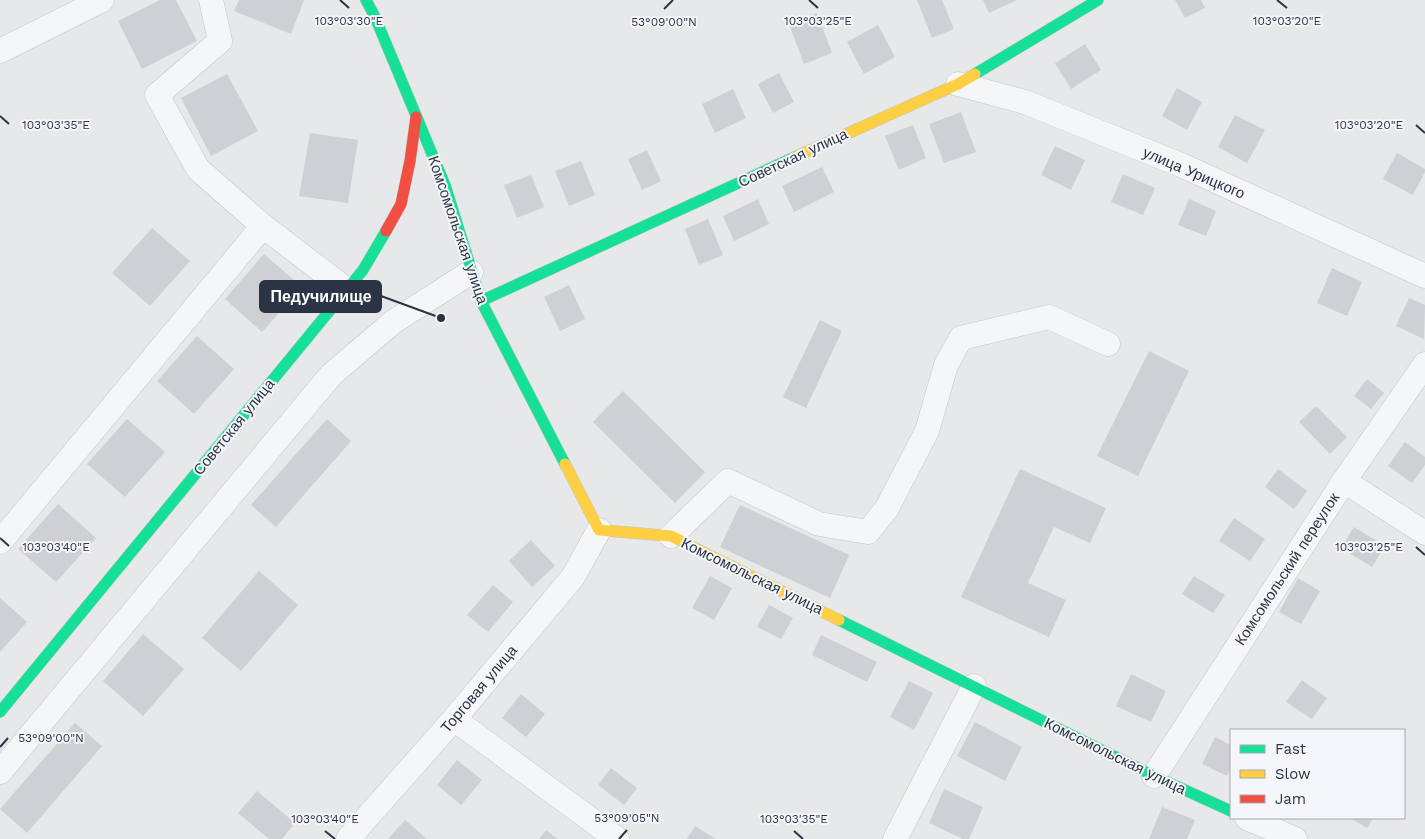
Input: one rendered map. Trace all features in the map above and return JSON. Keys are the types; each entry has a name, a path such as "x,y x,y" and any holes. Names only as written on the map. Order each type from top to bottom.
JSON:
{"street":[{"path":"0,51 102,0"},
{"path":"211,0 220,41 157,96 198,169 263,226 347,290"},
{"name":"Комсомольская улица","path":"366,0 375,17 445,185 481,302 599,530 671,536 1154,776 1230,811"},
{"name":"Советская улица","path":"481,302 864,125 958,84 1098,0"},
{"name":"улица Урицкого","path":"958,84 1025,102 1162,158 1425,276"},
{"name":"Советская улица","path":"0,712 363,270 401,204 410,161 416,115"},
{"path":"0,542 263,226"},
{"path":"0,772 330,375 393,322 471,272"},
{"path":"671,536 728,480 818,524 868,532 886,508 927,431 946,364 961,338 1049,317 1108,344"},
{"name":"Комсомольский переулок","path":"1154,776 1344,481 1425,364"},
{"path":"1344,481 1425,533"},
{"name":"Торговая улица","path":"348,839 454,720 573,577 599,530"},
{"path":"895,839 974,686"},
{"path":"454,720 617,839"},
{"path":"1249,819 1294,839"}],"building":[{"path":"160,0 176,0 197,41 142,69 118,21"},
{"path":"239,0 304,0 291,34 234,11"},
{"path":"917,0 942,0 954,29 932,38"},
{"path":"983,0 1017,0 989,13"},
{"path":"1175,0 1201,0 1205,8 1185,18"},
{"path":"817,13 832,53 804,64 789,24"},
{"path":"878,25 895,57 864,74 847,42"},
{"path":"1085,44 1101,70 1071,89 1055,63"},
{"path":"779,73 794,102 773,113 758,84"},
{"path":"227,74 258,131 211,156 181,98"},
{"path":"1177,88 1202,102 1187,130 1162,116"},
{"path":"733,89 746,118 715,133 702,104"},
{"path":"961,112 976,152 944,163 929,124"},
{"path":"1235,115 1265,130 1247,163 1218,147"},
{"path":"913,125 926,158 899,170 885,136"},
{"path":"310,133 358,140 348,203 299,196"},
{"path":"1055,146 1085,160 1071,190 1041,175"},
{"path":"647,150 661,181 642,190 628,159"},
{"path":"1397,153 1425,169 1413,195 1383,179"},
{"path":"581,161 595,195 569,206 555,171"},
{"path":"822,167 834,192 794,212 782,186"},
{"path":"1123,174 1155,188 1143,215 1111,202"},
{"path":"531,175 544,207 517,218 504,185"},
{"path":"758,199 769,224 734,241 723,216"},
{"path":"1189,199 1216,211 1206,236 1178,225"},
{"path":"708,219 723,255 699,265 685,229"},
{"path":"152,228 190,261 150,306 112,273"},
{"path":"264,254 302,287 262,332 225,299"},
{"path":"1332,268 1362,282 1347,316 1317,303"},
{"path":"569,285 585,319 560,331 544,297"},
{"path":"1409,298 1425,305 1424,339 1396,326"},
{"path":"820,320 842,331 806,408 783,397"},
{"path":"197,336 234,369 194,414 157,381"},
{"path":"1149,351 1189,371 1138,476 1097,456"},
{"path":"1367,379 1384,393 1371,409 1354,396"},
{"path":"623,391 705,472 675,503 593,422"},
{"path":"1316,406 1347,437 1330,454 1299,422"},
{"path":"127,419 165,452 125,497 87,464"},
{"path":"327,419 351,441 276,527 251,505"},
{"path":"1405,442 1425,457 1425,465 1412,483 1388,466"},
{"path":"1020,469 1106,508 1090,543 1054,527 1028,583 1066,600 1049,637 961,597"},
{"path":"1278,469 1307,491 1294,509 1265,487"},
{"path":"58,504 96,538 56,582 18,549"},
{"path":"740,505 849,555 830,598 720,547"},
{"path":"1234,518 1265,539 1250,561 1219,541"},
{"path":"1354,527 1385,546 1372,567 1341,548"},
{"path":"531,540 555,566 532,587 509,561"},
{"path":"259,571 298,605 241,671 202,638"},
{"path":"710,576 732,588 714,620 692,608"},
{"path":"1194,576 1225,595 1213,613 1182,594"},
{"path":"1298,578 1320,591 1301,624 1279,612"},
{"path":"493,585 513,602 488,632 467,615"},
{"path":"0,598 27,622 0,652"},
{"path":"769,605 793,618 781,639 757,627"},
{"path":"143,634 184,669 143,716 103,681"},
{"path":"821,635 877,662 867,682 812,655"},
{"path":"1131,674 1166,691 1151,722 1116,706"},
{"path":"1302,680 1327,698 1312,719 1286,702"},
{"path":"909,681 933,693 914,730 890,717"},
{"path":"521,694 545,714 526,737 502,718"},
{"path":"975,722 1022,747 1005,781 957,756"},
{"path":"75,723 102,746 27,833 0,809"},
{"path":"1215,737 1230,744 1230,769 1227,776 1202,764"},
{"path":"457,760 482,780 461,805 437,785"},
{"path":"611,768 637,788 624,805 598,785"},
{"path":"944,789 983,807 969,839 963,839 929,823"},
{"path":"257,791 295,823 282,839 269,839 238,813"},
{"path":"1162,807 1195,820 1187,839 1149,839"},
{"path":"1352,819 1372,819 1367,828"},
{"path":"405,820 427,839 388,839"},
{"path":"695,826 716,839 687,839"},
{"path":"546,830 558,839 539,839"}],"traffic: fast":[{"path":"366,0 375,17 445,185 481,301 565,464"},
{"path":"975,74 1098,0"},
{"path":"481,301 795,157"},
{"path":"0,712 363,270 386,231"},
{"path":"839,620 1154,776 1230,811"}],"traffic: slow":[{"path":"795,157 958,84 975,74"},
{"path":"565,464 599,530 671,536 839,620"}],"traffic: jam":[{"path":"386,231 401,204 410,161 416,117"}],"place":[{"name":"Педучилище","path":"441,318"}]}
